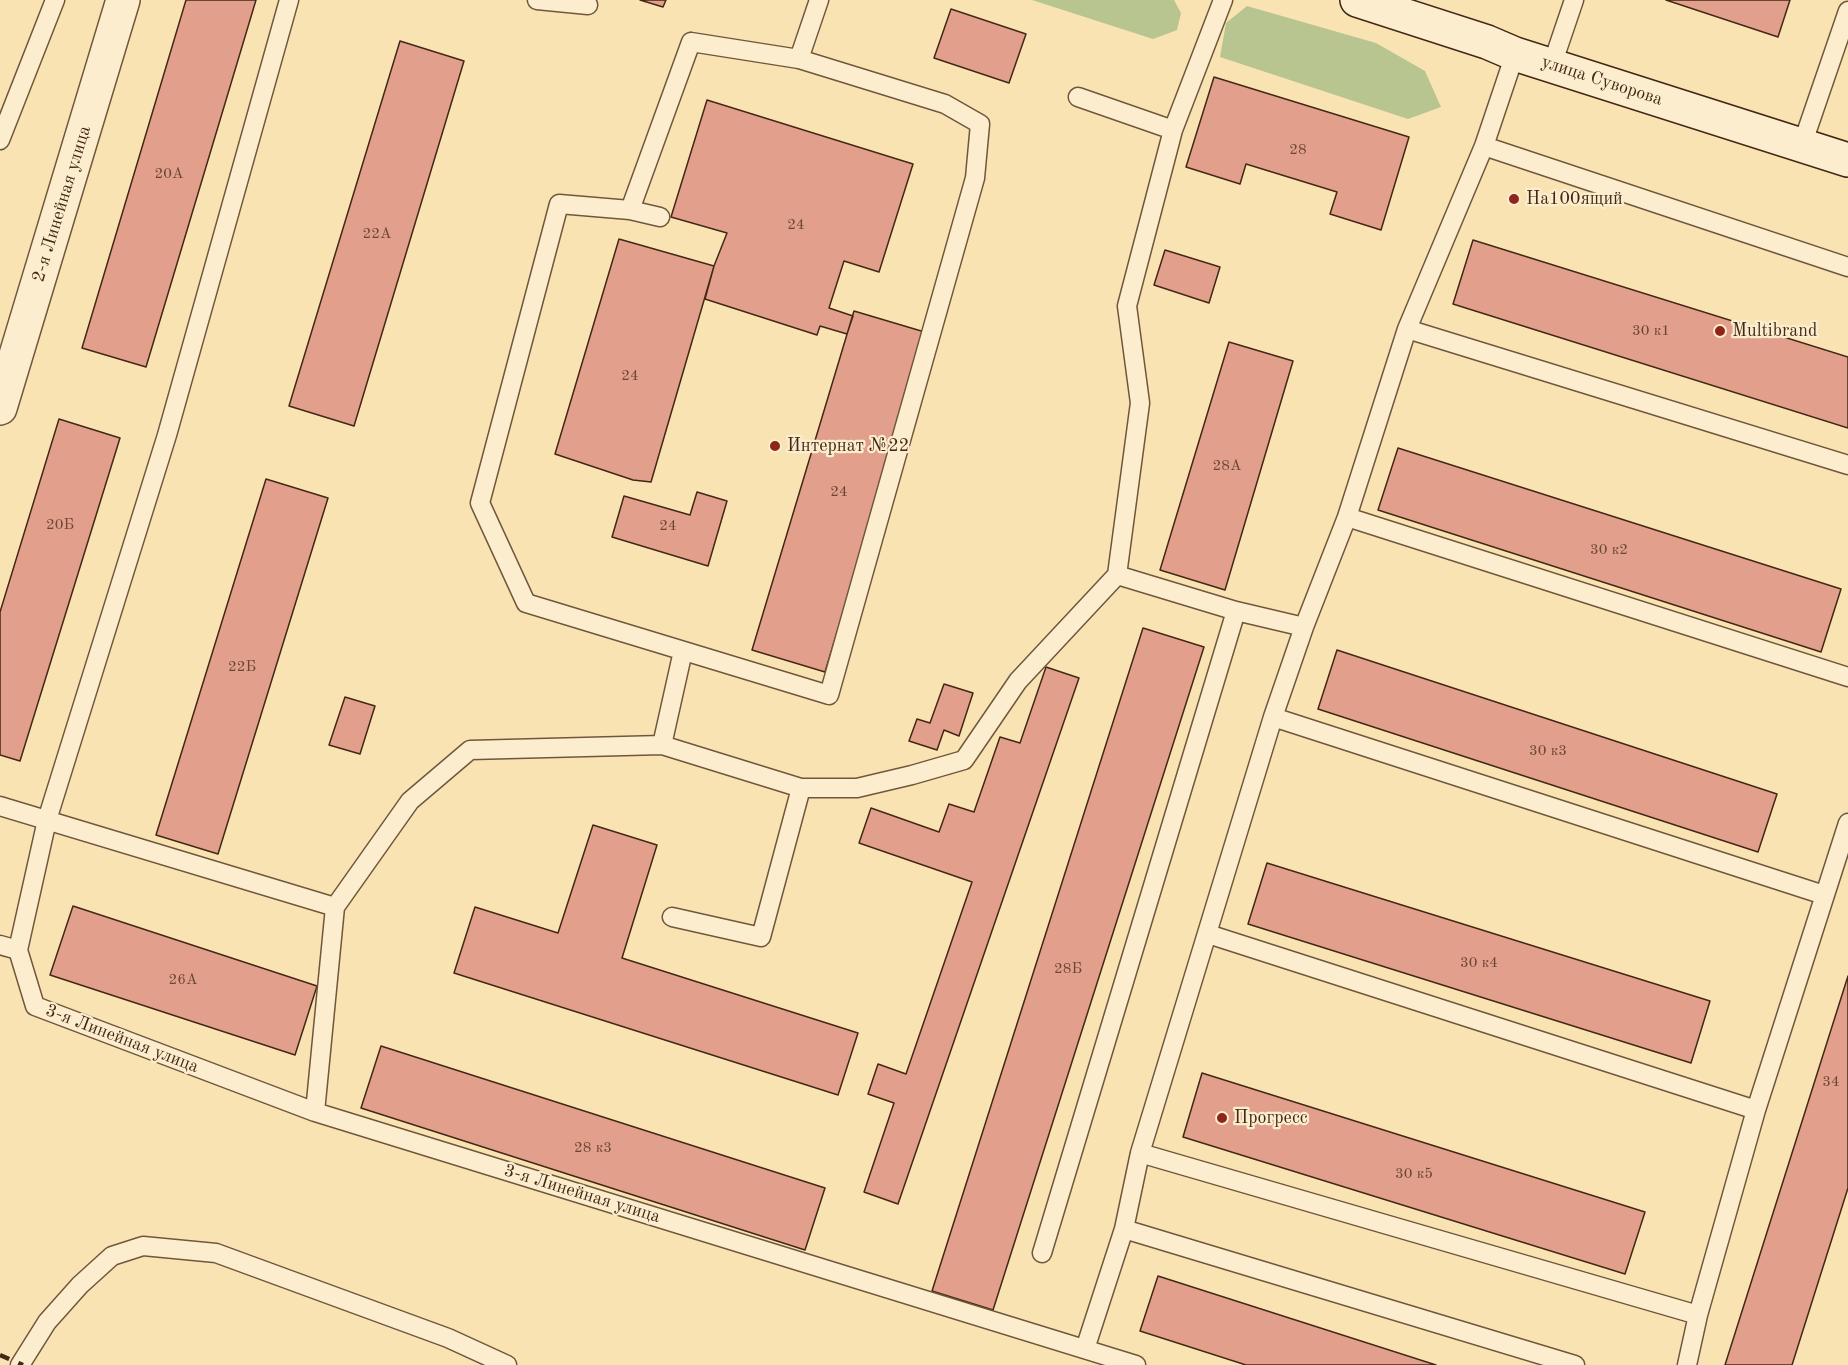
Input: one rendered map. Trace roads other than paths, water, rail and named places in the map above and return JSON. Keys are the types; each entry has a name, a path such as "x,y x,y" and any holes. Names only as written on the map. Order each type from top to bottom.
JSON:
{"main road":[{"name":"2-я Линейная улица","path":"0,408 123,0"},
{"name":"улица Суворова","path":"1357,0 1487,42 1515,54 1848,160"}],"lane":[{"path":"0,140 55,0"},
{"path":"0,945 18,951 47,820 167,435 289,0"},
{"path":"537,0 588,5"},
{"path":"799,59 819,0"},
{"path":"315,1112 335,907 410,801 470,750 662,745 801,788 857,788 912,775 964,760 1018,681 1117,575 1140,403 1126,306 1173,130 1222,0"},
{"path":"1552,65 1574,0"},
{"path":"1802,145 1848,11"},
{"path":"630,210 692,42 799,59 945,104 980,124 975,177 829,695 526,603 480,503 559,204 630,210 660,217"},
{"path":"1085,1349 1124,1229 1140,1153 1273,717 1304,627 1347,517 1407,329 1484,146 1515,54"},
{"path":"1078,97 1173,130"},
{"path":"1484,146 1848,267"},
{"path":"1407,329 1848,465"},
{"path":"1347,517 1848,677"},
{"path":"1117,575 1236,611 1304,627"},
{"path":"1042,1253 1236,611"},
{"path":"662,745 683,651"},
{"path":"1273,717 1824,895"},
{"path":"672,917 760,937 801,788"},
{"path":"0,806 335,907"},
{"path":"1687,1365 1698,1315 1756,1110 1848,823"},
{"path":"1208,934 1756,1110"},
{"name":"3-я Линейная улица","path":"18,951 35,1006 315,1112 1136,1365"},
{"path":"1140,1153 1698,1315"},
{"path":"1124,1229 1575,1365"},
{"path":"20,1365 47,1322 80,1285 112,1256 143,1246 216,1253 448,1338 507,1365"}],"railway":[{"path":"0,1355 23,1365"}],"place":[{"name":"На100ящий","path":"1514,199"},
{"name":"Multibrand","path":"1720,331"},
{"name":"Интернат №22","path":"775,446"},
{"name":"Прогресс","path":"1222,1118"}]}
